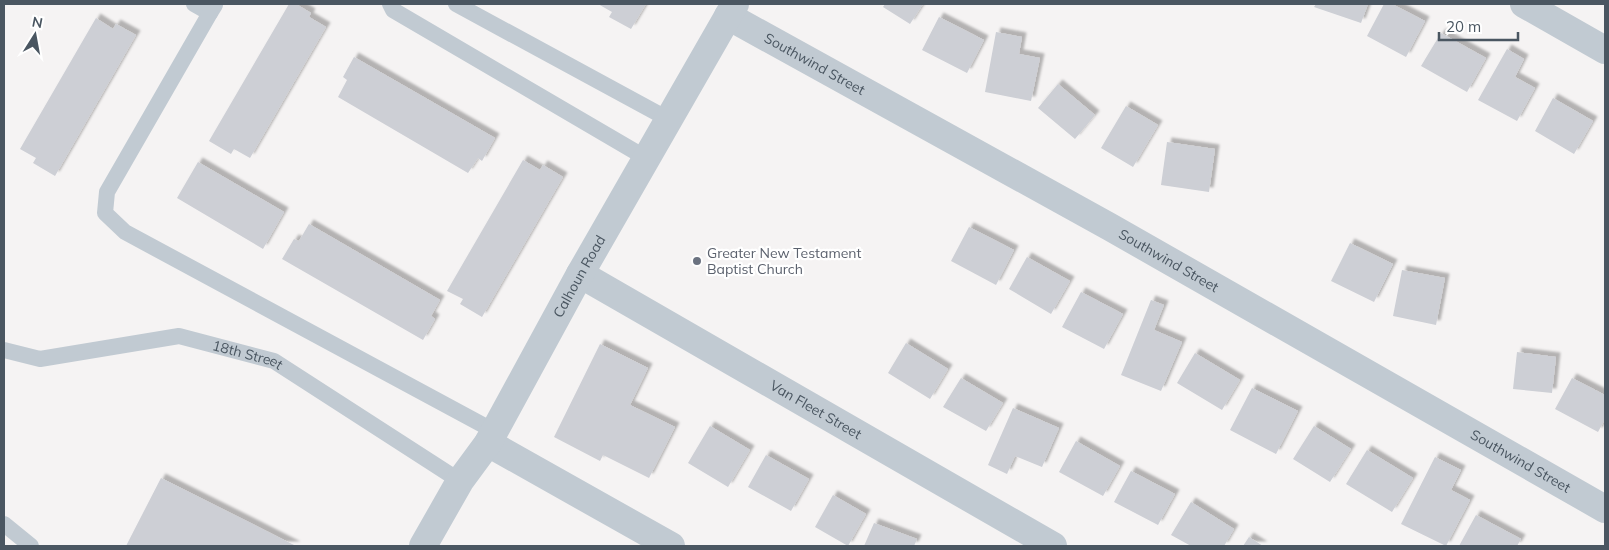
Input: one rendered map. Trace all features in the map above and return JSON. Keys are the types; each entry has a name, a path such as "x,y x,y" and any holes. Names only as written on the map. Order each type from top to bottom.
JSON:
{"street":[{"path":"1524,4 1605,50"},
{"name":"Calhoun Road","path":"423,546 460,481 491,437 580,274 731,10"},
{"name":"Southwind Street","path":"731,10 1605,509"},
{"name":"Van Fleet Street","path":"580,274 1053,546"},
{"path":"491,437 671,546"}],"lane":[{"path":"194,4 213,8 108,192 105,212 124,232 491,437"},
{"path":"390,4 393,10 646,158"},
{"path":"456,4 668,118"},
{"name":"18th Street","path":"4,350 40,359 179,336 274,362 460,481"},
{"path":"4,524 31,546"}],"building":[{"path":"289,4 296,4 311,13 309,17 326,27 250,158 234,149 231,154 209,141"},
{"path":"598,4 646,4 631,29 609,17 612,12"},
{"path":"885,4 923,4 910,24 883,7"},
{"path":"1316,4 1368,4 1361,23 1314,7"},
{"path":"1384,4 1392,4 1425,21 1406,57 1367,36"},
{"path":"939,17 984,40 967,73 922,50"},
{"path":"96,18 113,29 116,24 136,35 55,176 33,163 36,158 20,149"},
{"path":"996,32 1022,37 1019,54 1040,58 1031,101 985,92"},
{"path":"1441,33 1486,58 1467,92 1421,66"},
{"path":"1507,49 1524,59 1515,77 1535,88 1517,121 1478,100"},
{"path":"354,57 495,138 482,161 478,158 468,173 338,97 347,80 343,77"},
{"path":"1058,84 1095,115 1075,139 1038,108"},
{"path":"1553,98 1593,121 1574,154 1535,131"},
{"path":"1126,106 1158,125 1133,167 1101,148"},
{"path":"1167,142 1215,149 1209,192 1161,185"},
{"path":"523,160 540,170 543,165 563,177 482,317 460,304 463,299 447,291"},
{"path":"198,162 284,212 263,249 177,198"},
{"path":"309,224 440,300 431,316 435,319 423,340 282,259 294,239 299,241"},
{"path":"969,227 1014,250 996,285 951,261"},
{"path":"1350,243 1393,264 1374,302 1331,281"},
{"path":"1027,257 1070,281 1051,314 1009,289"},
{"path":"1402,270 1445,278 1436,325 1393,316"},
{"path":"1081,292 1123,314 1104,349 1062,327"},
{"path":"1151,300 1164,305 1154,330 1182,342 1161,391 1121,375"},
{"path":"906,343 948,369 930,399 888,373"},
{"path":"600,344 648,368 630,405 675,427 649,478 603,455 600,461 554,437"},
{"path":"1517,352 1556,357 1552,393 1513,389"},
{"path":"1195,353 1240,380 1222,410 1177,383"},
{"path":"961,378 1003,403 986,431 943,407"},
{"path":"1572,378 1605,395 1605,419 1598,432 1555,409"},
{"path":"1252,388 1298,411 1276,454 1230,430"},
{"path":"1013,408 1059,428 1042,467 1015,456 1007,474 988,465"},
{"path":"710,426 750,450 728,487 688,463"},
{"path":"1314,426 1351,449 1330,482 1293,459"},
{"path":"1076,441 1120,466 1103,496 1059,472"},
{"path":"1367,450 1413,478 1392,512 1346,484"},
{"path":"766,455 809,479 791,511 748,487"},
{"path":"1435,457 1461,470 1451,490 1470,500 1446,546 1401,524"},
{"path":"1131,471 1175,494 1158,525 1114,502"},
{"path":"161,478 296,546 126,546"},
{"path":"833,495 866,514 848,546 815,527"},
{"path":"1191,502 1234,529 1224,546 1191,546 1171,535"},
{"path":"1476,515 1521,539 1517,546 1459,546"},
{"path":"874,523 917,539 914,546 864,546"},
{"path":"1249,537 1263,546 1243,546"}],"place":[{"name":"Greater New Testament Baptist Church","path":"697,261"}]}
